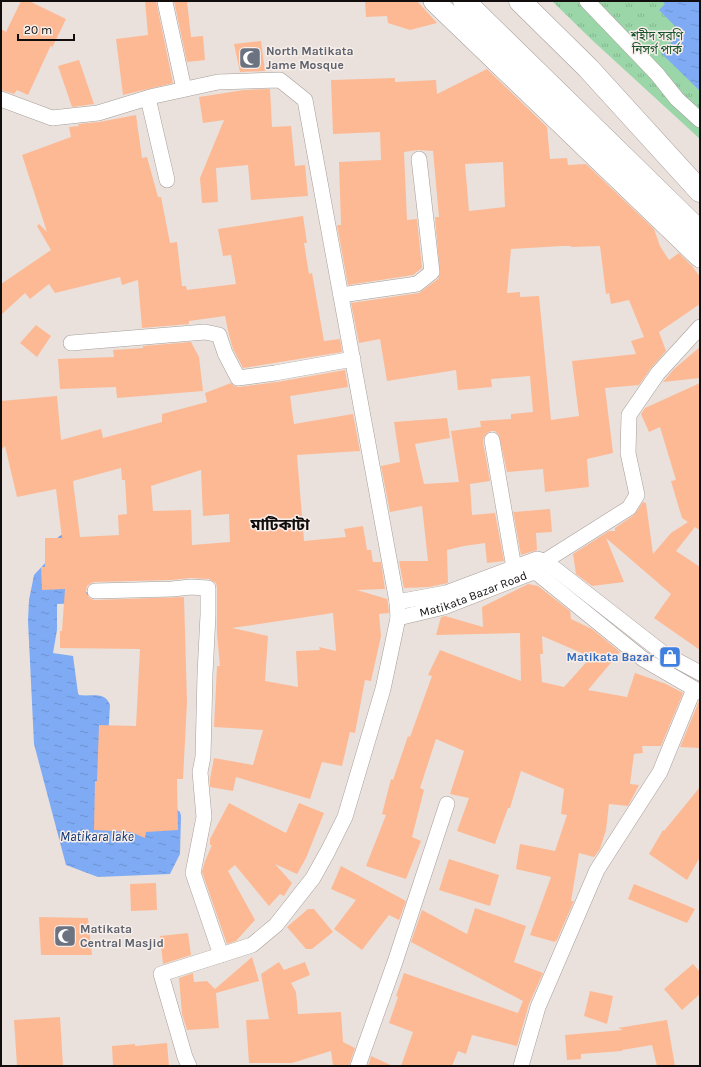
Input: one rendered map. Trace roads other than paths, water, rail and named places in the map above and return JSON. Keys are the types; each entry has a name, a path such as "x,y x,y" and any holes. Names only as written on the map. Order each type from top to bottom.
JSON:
{"main road":[{"path":"434,1 700,257"},
{"path":"464,1 700,232"},
{"path":"520,1 588,68 700,191"}],"street":[{"path":"587,1 657,74 677,100 700,120"},
{"path":"165,2 184,89"},
{"path":"1,99 52,118 98,113 148,98 218,82 280,80 305,100 397,602 398,618 383,688 345,817 313,878 276,925 252,945 161,974 185,1057 189,1066"},
{"path":"148,98 167,180"},
{"path":"341,295 418,284 432,272 419,159"},
{"path":"700,327 658,373 630,415 628,453 636,495 629,508 546,560 663,652 700,673"},
{"path":"71,342 205,332 219,335 224,353 238,378 353,359"},
{"path":"492,440 514,568"},
{"name":"Matikata Bazar Road","path":"397,602 446,593 537,559 546,560"},
{"name":"Matikata Bazar Road","path":"398,618 444,607 531,573 537,573 643,659 697,691"},
{"path":"95,591 172,589 191,587 208,588 208,615 204,674 203,757 200,772 204,817 193,873 220,955"},
{"path":"521,1066 538,1007 597,870 660,772 697,691"},
{"path":"358,1066 395,962 447,804"}],"water":[{"path":"662,1 700,1 700,91 661,53 681,32 659,10 665,4"},
{"name":"Matikara lake","path":"68,530 83,590 88,593 87,603 57,604 57,630 53,653 73,656 79,695 101,696 108,701 110,705 107,756 180,812 180,854 170,874 98,877 66,865 34,744 28,621 29,600 34,575 48,560 57,538"}],"place":[{"name":"North Matikata Jame Mosque","path":"250,58"},
{"name":"Matikata Bazar","path":"670,657"},
{"name":"Matikata Central Masjid","path":"65,936"}],"district":[{"name":"মাটিকাটা","path":"280,524"}],"park label":[{"name":"শহীদ সরণি নিসর্গ পার্ক","path":"657,43"}]}
